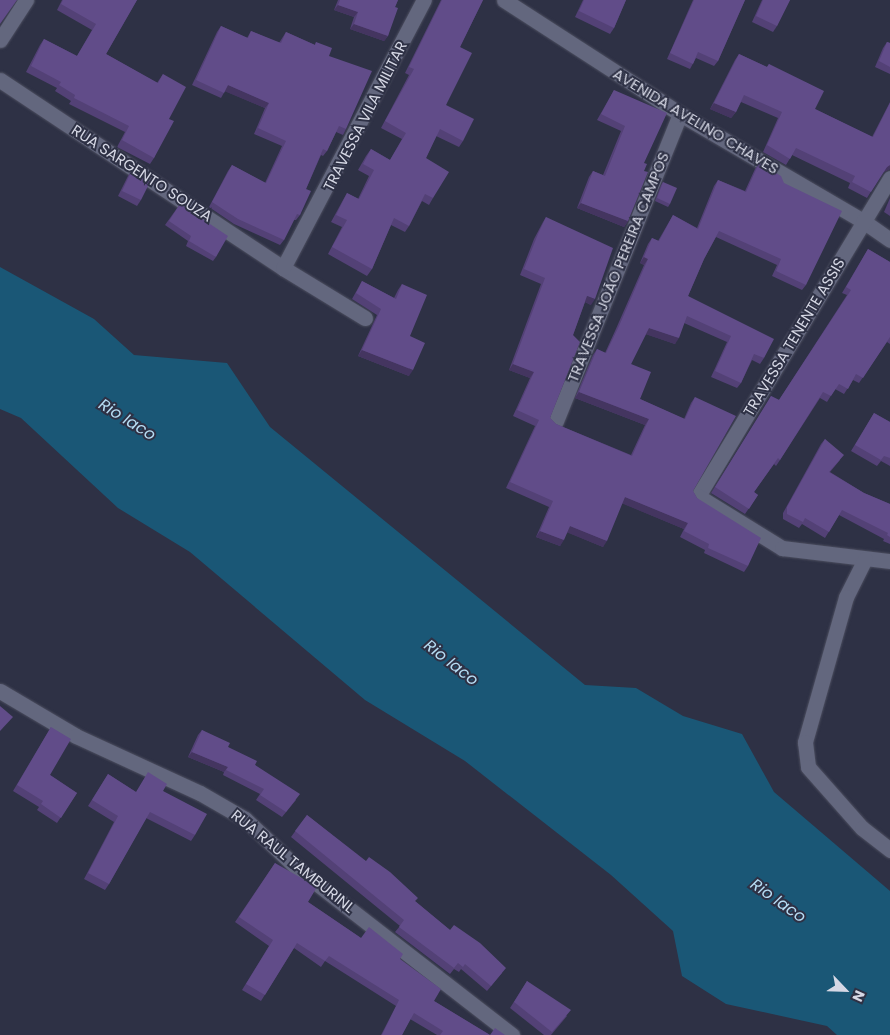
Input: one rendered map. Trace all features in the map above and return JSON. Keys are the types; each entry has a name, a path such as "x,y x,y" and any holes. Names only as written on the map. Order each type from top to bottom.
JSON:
{"street":[{"path":"0,40 26,0"},
{"name":"TRAVESSA VILA MILITAR","path":"283,268 305,231 424,0"},
{"name":"AVENIDA AVELINO CHAVES","path":"504,0 680,114 863,221 890,240"},
{"name":"RUA SARGENTO SOUZA","path":"0,80 283,268 365,318"},
{"name":"TRAVESSA JOÃO PEREIRA CAMPOS","path":"556,421 680,114"},
{"name":"TRAVESSA TENENTE ASSIS","path":"864,559 782,548 698,496 890,178"},
{"path":"890,561 864,559 846,597 804,742 808,767 862,828 890,850"},
{"name":"RUA RAUL TAMBURINL","path":"0,691 76,736 200,793 245,819 298,869 365,918 512,1035"}],"water":[{"name":"Rio Iaco","path":"0,267 94,319 134,355 227,363 270,427 585,685 636,688 683,716 742,734 774,792 890,891 890,1035 837,1035 827,1026 726,1004 682,976 673,931 611,875 465,761 365,700 190,552 118,508 21,418 0,409"}],"building":[{"path":"0,0 17,0 0,24"},
{"path":"63,0 137,0 106,54 158,83 163,74 186,87 169,119 174,121 154,158 122,140 129,126 74,98 75,95 59,85 61,82 31,66 44,39 77,56 96,24 61,4"},
{"path":"340,0 398,0 395,7 398,8 388,36 354,24 358,12 338,5"},
{"path":"442,0 483,0 460,47 472,53 446,105 474,119 463,141 440,129 426,158 449,172 433,198 425,194 409,226 394,218 372,269 332,247 347,220 336,215 347,193 359,199 374,170 363,164 371,149 390,160 406,133 385,121 414,69 409,67"},
{"path":"584,0 626,0 614,28 579,11"},
{"path":"694,0 745,0 718,61 698,52 693,64 670,53"},
{"path":"763,0 790,0 777,26 756,16"},
{"path":"221,26 248,38 251,31 281,43 286,32 315,45 316,42 332,48 329,56 372,71 346,129 339,126 327,151 323,149 306,189 311,191 300,215 297,214 284,240 238,219 212,202 232,165 266,183 286,141 258,128 269,103 228,85 224,93 196,80"},
{"path":"887,42 890,43 890,67 879,61"},
{"path":"739,54 767,67 769,64 824,91 815,109 873,137 890,103 890,165 871,192 852,182 855,176 796,148 790,159 767,145 782,112 744,95 736,112 714,103"},
{"path":"614,90 667,113 644,163 647,164 644,171 648,172 628,221 581,203 593,171 605,176 625,126 601,114"},
{"path":"759,163 781,176 784,183 842,211 806,285 776,271 781,259 719,231 704,259 688,296 774,339 764,358 754,354 741,383 715,371 731,336 687,316 679,338 649,328 631,364 651,372 640,399 685,419 695,397 736,416 693,491 697,498 761,538 748,566 708,548 709,544 684,531 688,523 625,497 607,541 570,526 564,540 540,531 553,501 510,482 539,420 517,410 534,372 513,364 545,278 524,269 546,217 613,248 595,299 587,296 573,335 580,342 550,418 556,424 632,456 649,419 579,392 597,349 606,353 648,259 644,257 652,238 659,241 673,215 698,229 718,180 746,192"},
{"path":"132,170 150,182 141,200 122,191"},
{"path":"663,182 677,188 670,204 657,198"},
{"path":"180,204 228,236 216,257 189,241 191,236 169,221"},
{"path":"868,249 890,262 890,337 863,378 856,374 848,389 839,384 831,396 823,392 780,460 778,458 754,492 758,495 749,509 715,487 771,396 779,400 851,290 846,287"},
{"path":"362,281 396,299 402,284 427,295 410,336 425,343 413,370 362,350 381,309 356,293"},
{"path":"874,413 890,422 890,458 884,456 881,460 855,445"},
{"path":"825,439 844,455 829,472 864,493 890,504 890,537 887,535 888,533 842,510 829,532 805,518 803,522 787,514 787,507"},
{"path":"0,706 13,717 0,731"},
{"path":"51,727 71,739 50,775 77,793 61,818 41,804 43,801 17,785"},
{"path":"202,730 230,743 228,747 257,761 255,765 300,794 286,812 260,795 264,789 226,770 228,767 192,752"},
{"path":"148,772 167,784 163,791 207,814 195,835 150,812 109,884 88,873 118,816 92,800 108,774 136,792"},
{"path":"307,815 366,861 369,857 390,872 418,898 415,901 450,930 454,925 480,943 506,968 491,986 465,964 463,967 458,963 454,968 399,927 404,920 295,831"},
{"path":"275,863 317,887 308,902 361,938 369,927 403,954 400,959 441,989 434,1001 490,1035 440,1035 443,1031 414,1013 402,1035 382,1035 399,1000 329,956 325,961 297,943 265,995 246,984 273,940 239,917"},
{"path":"527,981 571,1010 552,1032 514,1002"},
{"path":"495,1028 505,1035 490,1035"}]}
